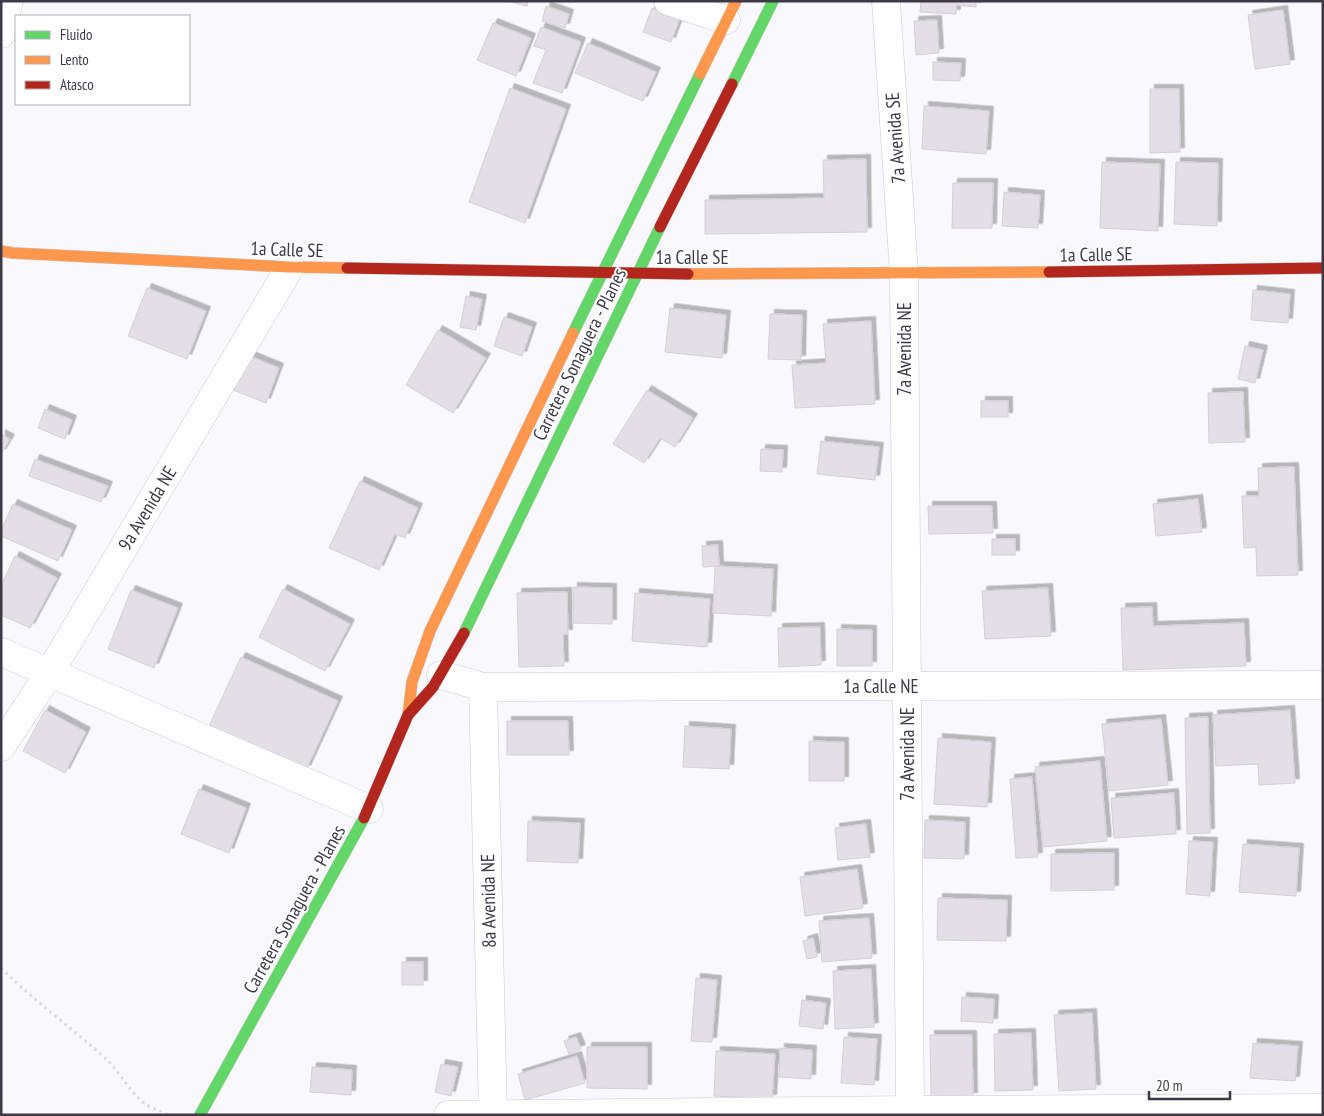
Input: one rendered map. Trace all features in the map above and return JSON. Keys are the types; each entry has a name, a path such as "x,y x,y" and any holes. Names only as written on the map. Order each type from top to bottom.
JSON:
{"main road":[{"name":"Carretera Sonaguera - Planes","path":"200,1115 369,809 408,715 434,687 458,645 636,274 773,1"},
{"name":"Carretera Sonaguera - Planes","path":"408,715 408,699 412,676 430,632 602,272 731,11"},
{"name":"1a Calle SE","path":"1,251 290,267 636,274 904,274 1323,268"}],"street":[{"path":"1,34 9,1"},
{"path":"668,1 731,11"},
{"name":"7a Avenida SE","path":"886,1 904,274"},
{"name":"9a Avenida NE","path":"1,747 50,672 290,267"},
{"name":"7a Avenida NE","path":"904,274 910,1112"},
{"path":"1,652 369,809"},
{"name":"1a Calle NE","path":"441,674 484,686 1323,685"},
{"name":"8a Avenida NE","path":"484,686 493,1114"},
{"path":"448,1115 1323,1108"}],"path":[{"path":"1,968 26,993 107,1060 145,1103 168,1115"}],"building":[{"path":"507,1 528,1 527,6"},
{"path":"921,1 976,1 976,7 956,5 956,14 920,12"},
{"path":"546,6 569,14 565,28 542,21"},
{"path":"652,8 680,18 671,42 643,32"},
{"path":"1283,10 1290,64 1255,69 1248,15"},
{"path":"937,20 939,53 916,55 914,21"},
{"path":"493,23 531,38 516,76 477,60"},
{"path":"541,27 581,42 562,93 533,83 546,50 534,46"},
{"path":"588,43 656,72 643,101 575,73"},
{"path":"933,62 961,63 960,81 933,80"},
{"path":"510,88 566,109 525,223 469,202"},
{"path":"1150,89 1179,89 1180,152 1150,153"},
{"path":"924,106 989,111 986,154 922,149"},
{"path":"866,159 867,232 705,234 705,200 824,198 823,160"},
{"path":"1102,162 1160,164 1158,231 1100,228"},
{"path":"1176,162 1218,163 1217,226 1174,224"},
{"path":"953,183 993,183 992,228 952,228"},
{"path":"1004,192 1040,195 1038,228 1002,226"},
{"path":"147,288 206,311 187,359 128,336"},
{"path":"1253,290 1290,294 1288,323 1251,320"},
{"path":"466,296 482,299 476,330 460,327"},
{"path":"670,308 726,315 722,358 665,352"},
{"path":"770,314 802,315 801,360 768,359"},
{"path":"504,317 532,327 522,356 494,346"},
{"path":"871,321 875,404 795,408 792,365 826,363 823,324"},
{"path":"438,330 486,358 453,413 406,385"},
{"path":"1245,346 1263,350 1255,383 1238,379"},
{"path":"245,354 279,368 266,403 231,389"},
{"path":"647,390 693,418 675,447 660,438 644,463 613,444"},
{"path":"1243,392 1245,442 1209,443 1208,393"},
{"path":"981,401 1008,401 1008,417 981,417"},
{"path":"45,409 72,420 65,439 38,428"},
{"path":"1,434 10,439 1,454"},
{"path":"821,441 879,447 875,480 817,474"},
{"path":"761,449 783,450 782,472 760,471"},
{"path":"35,459 108,486 101,502 29,476"},
{"path":"1294,467 1298,575 1257,576 1256,547 1244,548 1242,496 1259,496 1258,468"},
{"path":"360,481 418,508 405,538 395,534 379,570 329,548"},
{"path":"1198,499 1202,532 1156,536 1153,504"},
{"path":"13,504 72,530 58,561 1,536 1,531"},
{"path":"928,506 992,506 993,533 929,534"},
{"path":"992,539 1015,539 1015,555 992,555"},
{"path":"718,545 719,566 703,567 702,546"},
{"path":"15,556 57,578 30,628 1,615 1,586"},
{"path":"715,566 773,569 771,616 713,613"},
{"path":"573,587 612,588 612,624 573,623"},
{"path":"1048,588 1051,636 985,639 982,591"},
{"path":"283,589 350,624 325,671 259,637"},
{"path":"131,590 178,608 154,668 108,649"},
{"path":"567,592 568,634 563,634 564,666 519,667 517,593"},
{"path":"635,593 710,599 707,647 632,641"},
{"path":"1152,607 1153,626 1244,623 1246,666 1123,670 1121,608"},
{"path":"820,627 821,665 779,667 778,628"},
{"path":"837,629 872,630 872,666 837,666"},
{"path":"241,657 338,701 306,770 209,726"},
{"path":"45,710 86,732 65,773 23,751"},
{"path":"1290,710 1295,783 1259,785 1258,764 1216,766 1213,715"},
{"path":"1208,717 1210,833 1187,834 1185,718"},
{"path":"1161,719 1168,785 1109,791 1102,724"},
{"path":"507,721 568,721 569,755 507,755"},
{"path":"685,726 731,729 729,769 683,767"},
{"path":"938,738 991,742 987,807 934,804"},
{"path":"809,741 844,742 844,781 809,781"},
{"path":"1100,761 1107,841 1043,847 1035,767"},
{"path":"1032,777 1038,857 1016,858 1010,779"},
{"path":"199,789 246,808 229,853 181,834"},
{"path":"1174,793 1176,834 1114,838 1111,798"},
{"path":"925,820 965,822 964,859 924,858"},
{"path":"528,821 580,823 578,863 527,861"},
{"path":"866,824 870,857 838,860 835,828"},
{"path":"1189,841 1213,842 1210,896 1186,894"},
{"path":"1243,844 1299,848 1296,896 1239,892"},
{"path":"1114,853 1114,890 1051,891 1051,854"},
{"path":"857,869 863,908 805,916 800,877"},
{"path":"938,898 1007,900 1006,941 937,940"},
{"path":"869,918 872,958 822,962 819,921"},
{"path":"813,938 817,957 807,959 803,941"},
{"path":"402,962 423,962 423,985 402,985"},
{"path":"871,969 874,1027 835,1029 833,971"},
{"path":"696,978 717,980 712,1042 691,1041"},
{"path":"962,997 994,999 993,1023 961,1021"},
{"path":"802,1000 826,1003 823,1029 799,1026"},
{"path":"1092,1013 1096,1089 1059,1091 1054,1015"},
{"path":"1031,1033 1033,1090 995,1091 994,1034"},
{"path":"930,1035 972,1035 973,1097 931,1097"},
{"path":"576,1037 581,1049 569,1054 564,1041"},
{"path":"844,1037 877,1039 874,1085 841,1083"},
{"path":"1253,1043 1298,1046 1295,1081 1250,1078"},
{"path":"587,1047 647,1047 647,1089 587,1088"},
{"path":"780,1048 812,1050 811,1079 779,1077"},
{"path":"716,1051 775,1054 772,1099 714,1096"},
{"path":"577,1056 585,1083 525,1100 518,1074"},
{"path":"441,1064 458,1067 451,1096 435,1092"},
{"path":"312,1067 352,1070 351,1095 310,1092"}],"traffic: fast":[{"path":"732,84 773,1"},
{"path":"573,333 700,74"},
{"path":"464,633 660,227"},
{"path":"200,1115 364,818"}],"traffic: slow":[{"path":"700,74 736,1"},
{"path":"1,251 290,267 347,268"},
{"path":"688,274 1049,272"},
{"path":"408,715 412,682 430,631 573,333"}],"traffic: jam":[{"path":"660,227 732,84"},
{"path":"347,268 688,274"},
{"path":"1049,272 1323,268"},
{"path":"364,818 408,715 433,687 464,633"}]}
